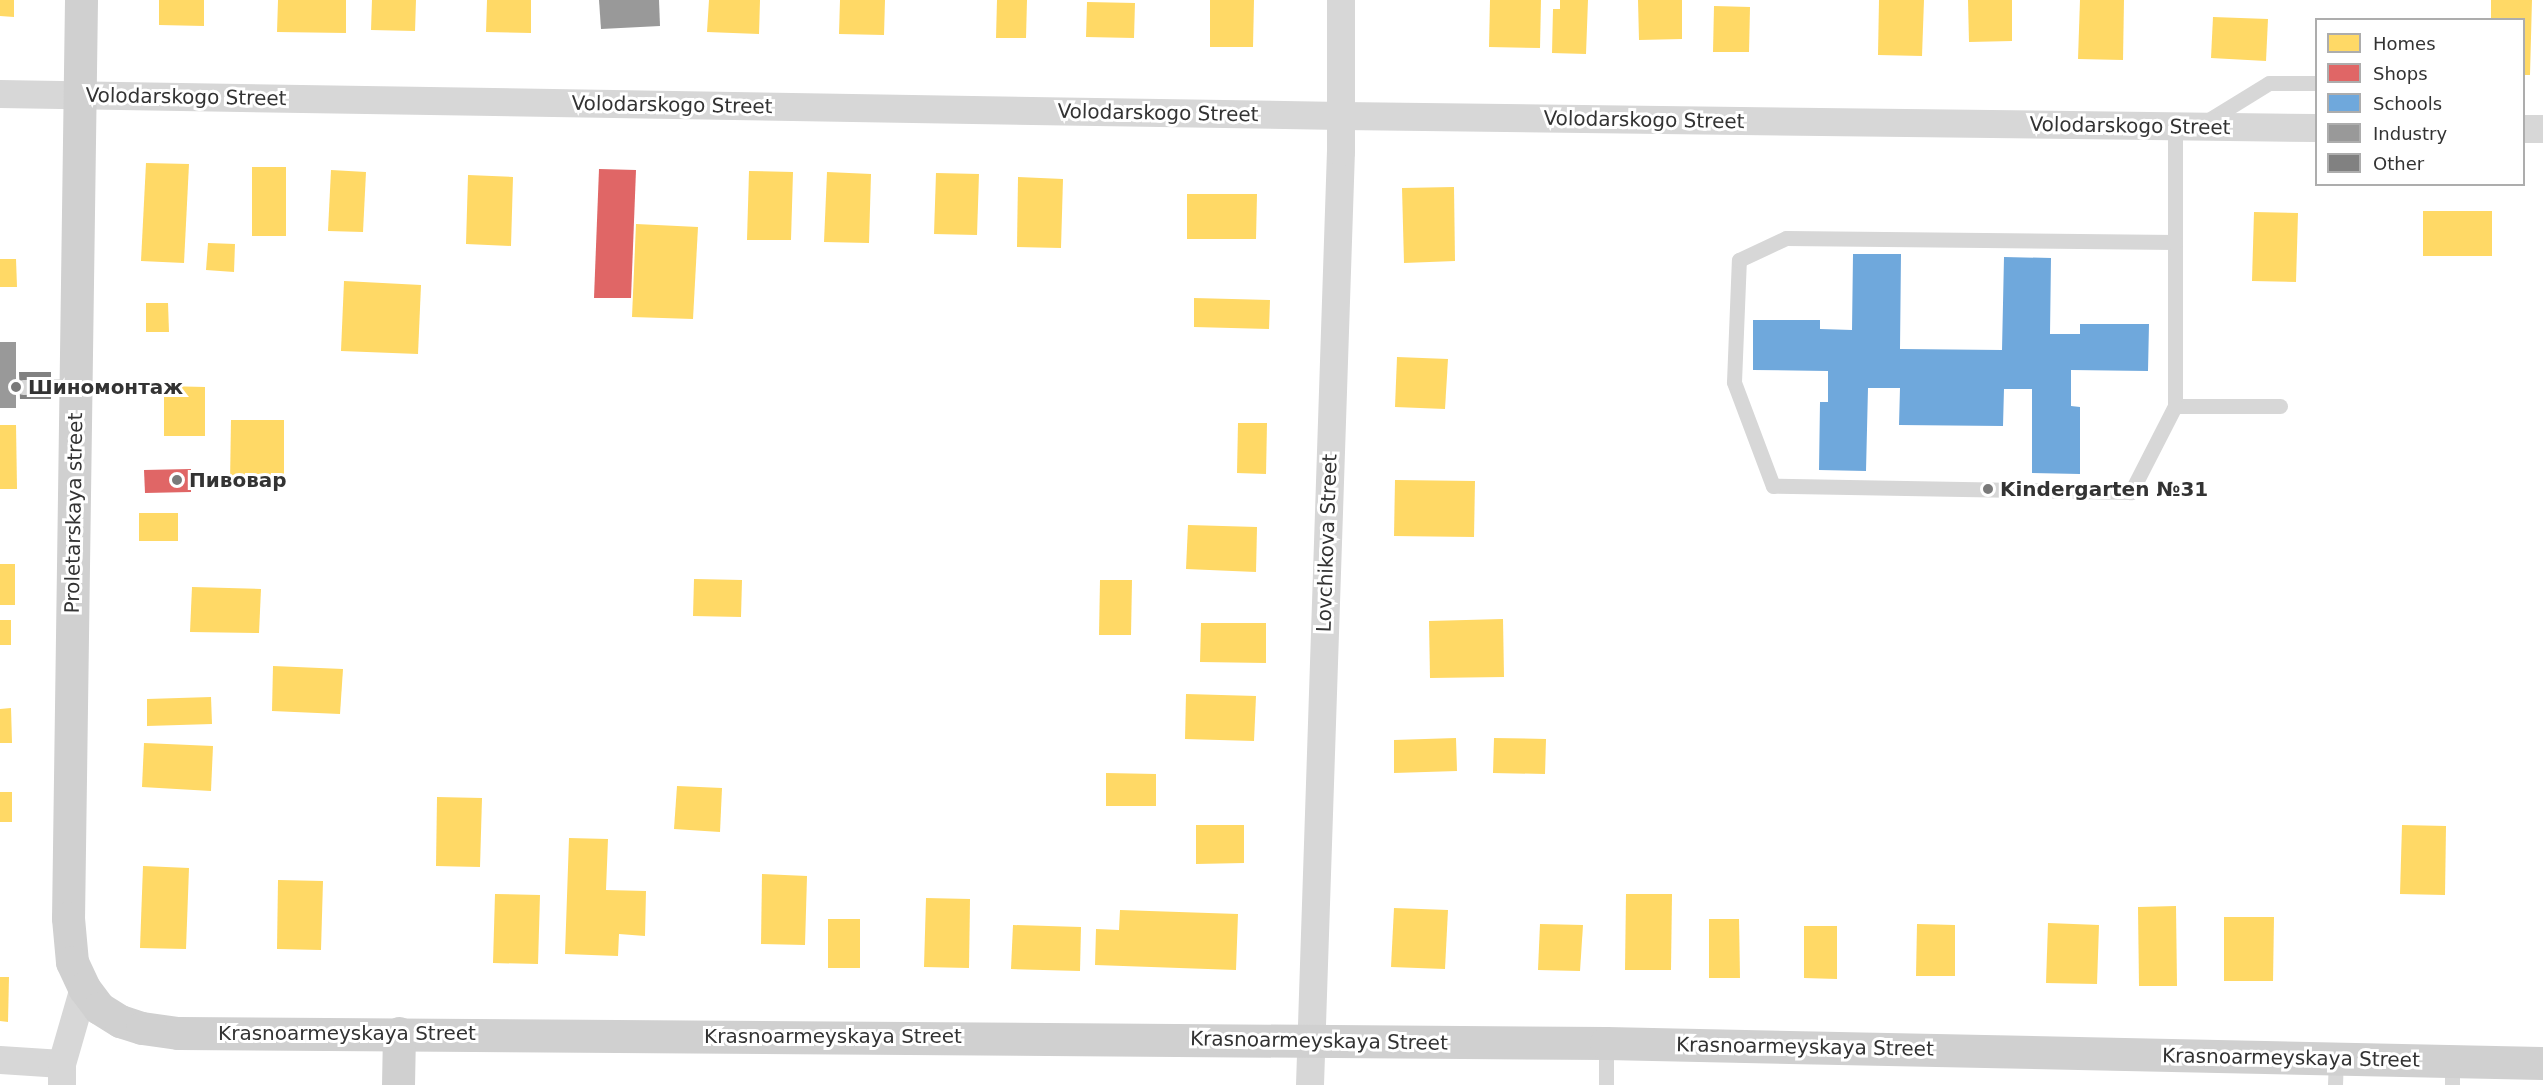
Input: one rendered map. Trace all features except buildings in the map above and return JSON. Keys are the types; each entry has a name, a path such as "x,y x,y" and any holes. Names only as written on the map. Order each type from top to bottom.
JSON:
{"street":[{"name":"Proletarskaya street","path":"81,0 69,918 72,962 92,998"},
{"name":"Lovchikova Street","path":"1310,1085 1309,1042 1342,116 1341,0"},
{"name":"Volodarskogo Street","path":"0,94 1342,116 2315,128"},
{"path":"2525,129 2543,129"},
{"name":"Krasnoarmeyskaya Street","path":"92,998 120,1021 142,1028 178,1033 1606,1043 2335,1072 2452,1073 2543,1063"},
{"path":"0,1060 62,1075 92,998"},
{"path":"398,1085 399,1033"}],"lane":[{"path":"2175,242 1786,238 1739,260 1734,382 1773,486 2131,492 2175,406 2175,242 2187,127 2269,83 2315,83"},
{"path":"23,387 75,386"},
{"path":"2175,406 2280,406"},
{"path":"1606,1043 1606,1085"}],"place":[{"name":"Шиномонтаж","path":"16,387"},
{"name":"Пивовар","path":"177,480"},
{"name":"Kindergarten №31","path":"1988,489"}]}
